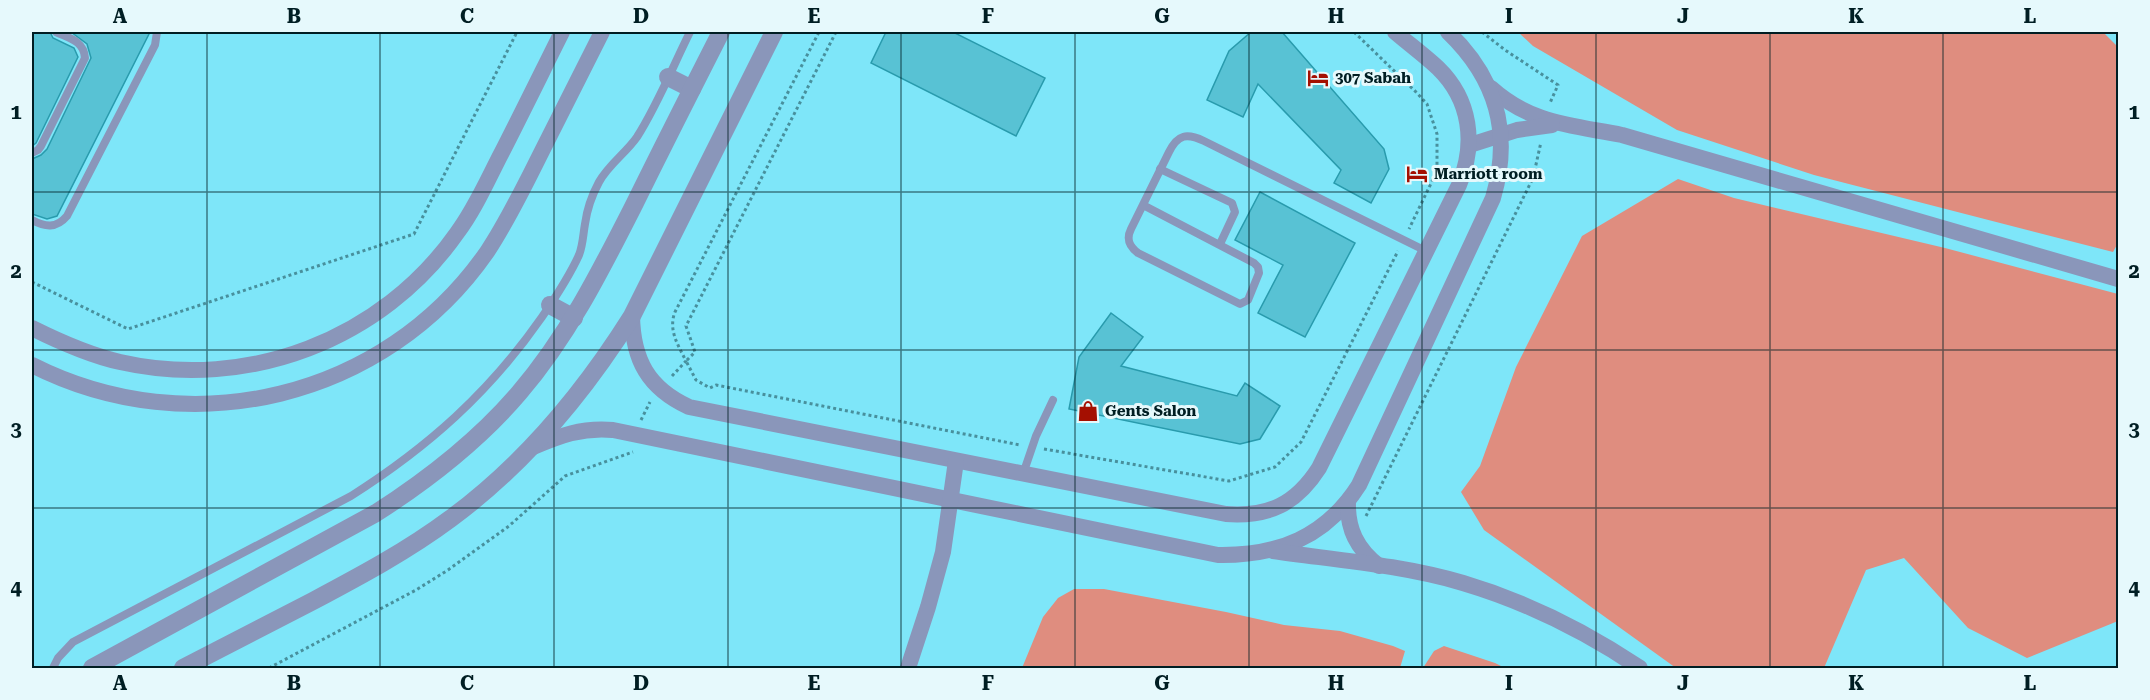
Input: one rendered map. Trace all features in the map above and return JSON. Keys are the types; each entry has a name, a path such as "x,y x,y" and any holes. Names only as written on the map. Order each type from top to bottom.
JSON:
{"street":[{"path":"32,328 86,352 120,362 189,371 259,364 325,343 356,327 385,308 412,285 437,260 458,232 476,203 562,32"},
{"path":"32,365 104,393 175,404 212,404 247,401 291,391 351,369 382,352 412,332 440,308 486,254 506,223 602,32"},
{"path":"92,669 376,513 415,488 487,428 548,357 574,318 721,32"},
{"path":"183,669 360,576 406,549 475,499 531,449 585,386 632,316 774,32"},
{"path":"632,316 632,333 643,366 659,390 675,401 703,411 1226,514 1245,516 1263,513 1296,496 1319,468 1464,172 1470,144 1466,113 1450,81 1395,32"},
{"path":"531,449 575,431 613,430 1218,555 1242,555 1269,551 1307,536 1334,516 1348,501 1369,464 1493,198 1499,177 1501,134 1497,110 1489,87 1474,60 1448,32"},
{"path":"668,77 692,89"},
{"path":"1489,87 1544,123"},
{"path":"1470,144 1544,123 1622,135 2118,279"},
{"path":"550,305 574,318"},
{"path":"908,669 943,552 956,461"},
{"path":"1348,501 1349,524 1353,535 1369,558 1380,566"},
{"path":"1269,551 1380,566 1461,582 1540,610 1577,629 1640,669"}],"lane":[{"path":"32,153 41,146 85,58 85,53 79,44 56,32"},
{"path":"32,220 52,226 63,221 67,216 155,45 157,32"},
{"path":"53,669 58,658 73,642 351,495 390,471 436,435 486,388 524,344 550,305 578,256 584,237 588,210 600,179 638,135 690,32"},
{"path":"1143,205 1220,244 1258,267 1257,278 1248,300 1245,303 1236,302 1132,249 1128,242 1128,235 1174,142 1183,136 1194,136 1426,251"},
{"path":"1160,169 1232,203 1234,212 1220,244"},
{"path":"1023,474 1032,447 1053,400"}],"path":[{"path":"32,282 128,329 414,234 517,32"},
{"path":"836,32 686,326 695,352 686,361 696,380 710,388 716,386 1032,447 1229,481 1275,467 1301,442 1437,171 1437,134 1427,104 1354,32"},
{"path":"1353,535 1371,505 1533,178 1544,123 1558,84 1505,50 1482,32"}],"shaded area":[{"path":"1518,32 2103,32 2118,45 2118,243 2113,252 1814,175 1677,130 1533,46"},
{"path":"1678,179 1734,198 1945,248 2118,294 2118,621 2027,658 1968,628 1904,558 1866,570 1824,668 1676,668 1484,530 1461,492 1480,466 1516,367 1582,236"},
{"path":"1074,589 1104,589 1284,625 1340,631 1405,651 1400,668 1022,668 1043,617 1058,598"},
{"path":"1444,646 1505,668 1423,668 1434,651"}],"building":[{"path":"32,32 50,32 53,38 74,48 78,57 36,143 32,146"},
{"path":"71,32 150,32 57,216 47,219 32,214 32,159 47,149 91,58 87,44"},
{"path":"886,32 953,32 1045,78 1016,136 871,63"},
{"path":"1251,32 1282,32 1384,149 1389,169 1371,203 1334,183 1341,170 1258,84 1243,117 1207,100 1229,51"},
{"path":"1260,192 1355,243 1305,337 1258,313 1283,265 1235,240"},
{"path":"1111,313 1143,337 1121,366 1237,396 1245,383 1280,406 1260,439 1240,444 1069,409 1079,357"}],"place":[{"name":"307 Sabah","path":"1318,78"},
{"name":"Marriott room","path":"1417,174"},
{"name":"Gents Salon","path":"1088,411"}]}
